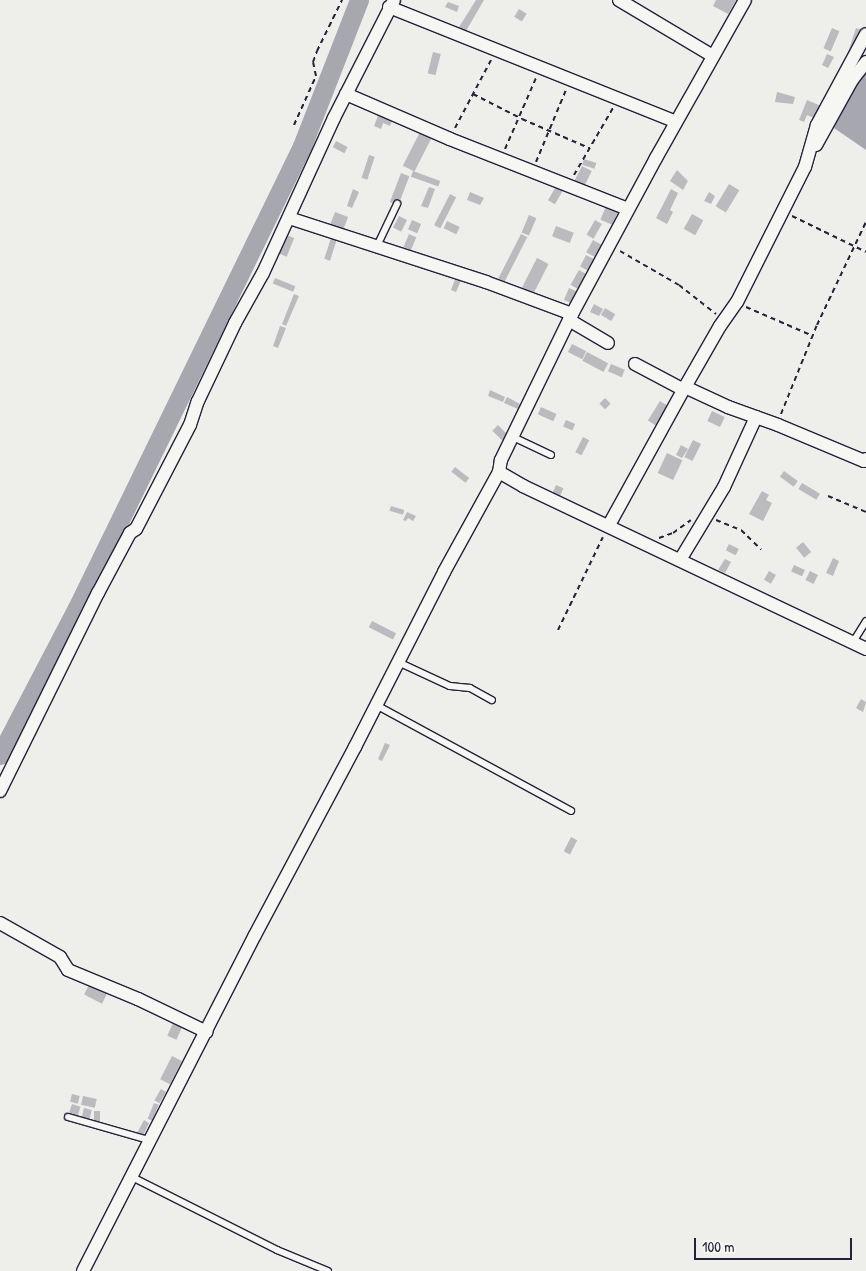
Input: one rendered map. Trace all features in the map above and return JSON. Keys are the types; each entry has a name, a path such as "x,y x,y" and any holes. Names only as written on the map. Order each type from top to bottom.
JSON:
{"street":[{"path":"618,0 713,56"},
{"path":"82,1271 148,1140 207,1032 255,935 444,572 499,472 501,460 570,317 745,0"},
{"path":"0,791 98,593 130,533 136,529 190,425 198,401 235,323 252,295 346,94 392,4 496,51 676,122"},
{"path":"805,167 817,125 866,34"},
{"path":"609,525 684,388 723,321 735,305 805,167 852,80 866,62"},
{"path":"346,94 450,139 628,209"},
{"path":"289,218 486,282 570,317 608,342"},
{"path":"636,364 728,408 776,424 864,461 866,459"},
{"path":"680,560 724,487 756,417"},
{"path":"499,472 523,486 609,525 866,649"},
{"path":"0,923 60,957 68,970 138,999 207,1032"}],"lane":[{"path":"377,246 398,204"},
{"path":"513,437 550,455"},
{"path":"853,642 866,621"},
{"path":"398,662 450,686 470,688 492,700"},
{"path":"376,705 571,811"},
{"path":"68,1117 148,1140"},
{"path":"130,1176 277,1250 328,1271"}],"path":[{"path":"294,125 316,76 313,62 317,51 342,0"},
{"path":"450,139 496,51"},
{"path":"501,159 540,69"},
{"path":"532,171 570,81"},
{"path":"473,94 518,117 589,148"},
{"path":"568,185 618,99"},
{"path":"782,212 866,252"},
{"path":"776,424 813,336 866,222"},
{"path":"609,245 679,285 723,321"},
{"path":"735,305 750,308 813,336"},
{"path":"828,496 866,512"},
{"path":"558,630 609,525"}],"shaded area":[{"path":"866,71 866,150 834,128 836,119 851,86"}],"building":[{"path":"476,0 484,0 466,31 459,27"},
{"path":"716,0 736,0 728,14 713,6"},
{"path":"448,2 459,6 457,12 445,7"},
{"path":"519,9 527,14 522,21 514,17"},
{"path":"832,28 839,31 831,51 823,48"},
{"path":"856,28 862,30 852,58 847,57"},
{"path":"433,52 441,54 435,75 428,73"},
{"path":"827,54 834,57 828,68 822,65"},
{"path":"777,92 795,97 793,104 775,102"},
{"path":"807,100 821,106 816,119 807,115 804,122 799,120"},
{"path":"379,113 393,118 390,126 383,123 381,129 374,126"},
{"path":"421,130 433,136 414,172 403,166"},
{"path":"336,141 348,147 344,153 333,147"},
{"path":"369,155 375,157 367,180 362,178"},
{"path":"584,159 596,163 595,169 582,165"},
{"path":"582,166 592,171 584,186 574,181"},
{"path":"677,170 688,181 683,190 670,181"},
{"path":"413,171 440,181 438,187 411,177"},
{"path":"401,173 409,176 398,205 390,202"},
{"path":"558,183 565,187 555,204 548,200"},
{"path":"729,184 739,190 726,212 716,206"},
{"path":"429,187 435,189 428,208 421,206"},
{"path":"353,189 359,192 352,208 347,206"},
{"path":"671,189 678,193 670,210 673,212 667,224 656,218"},
{"path":"470,192 484,198 480,205 467,200"},
{"path":"709,192 715,196 711,204 704,201"},
{"path":"450,194 456,197 440,228 434,225"},
{"path":"607,204 619,209 612,225 600,220"},
{"path":"335,212 348,217 343,229 330,224"},
{"path":"692,214 703,220 695,235 684,229"},
{"path":"529,215 536,218 529,236 522,232"},
{"path":"399,216 407,220 401,232 393,228"},
{"path":"412,220 421,224 417,233 408,229"},
{"path":"595,220 602,224 593,239 586,235"},
{"path":"447,221 460,227 456,234 444,228"},
{"path":"556,226 574,233 570,243 552,236"},
{"path":"284,234 294,238 287,257 277,253"},
{"path":"409,234 416,237 411,250 404,247"},
{"path":"521,234 527,237 505,282 498,279"},
{"path":"332,235 338,237 330,261 324,259"},
{"path":"593,240 602,245 595,257 586,252"},
{"path":"586,255 594,259 588,271 580,267"},
{"path":"537,258 549,264 534,293 522,287"},
{"path":"579,270 586,274 577,289 570,285"},
{"path":"457,274 463,276 456,292 451,290"},
{"path":"275,278 295,286 293,292 273,284"},
{"path":"569,288 576,291 571,303 564,300"},
{"path":"294,294 299,296 286,326 282,324"},
{"path":"594,304 603,309 599,316 590,312"},
{"path":"605,308 615,314 611,321 601,315"},
{"path":"280,326 286,328 278,348 273,346"},
{"path":"572,344 586,351 582,359 568,352"},
{"path":"587,352 608,363 603,372 582,361"},
{"path":"611,364 625,370 622,377 608,371"},
{"path":"490,390 505,397 503,402 488,396"},
{"path":"507,397 520,404 518,409 504,403"},
{"path":"605,398 611,404 605,409 599,404"},
{"path":"660,401 668,406 655,425 648,421"},
{"path":"541,407 557,414 553,421 538,414"},
{"path":"712,411 725,417 720,427 707,421"},
{"path":"566,420 575,424 572,430 563,426"},
{"path":"498,425 508,435 502,441 492,431"},
{"path":"583,437 589,440 582,455 575,452"},
{"path":"693,440 701,444 692,461 684,457"},
{"path":"681,445 688,449 682,458 676,455"},
{"path":"667,453 682,460 673,480 658,473"},
{"path":"455,467 469,478 465,483 451,472"},
{"path":"784,471 798,481 794,487 780,477"},
{"path":"802,483 820,494 816,500 798,489"},
{"path":"556,485 563,488 560,496 552,493"},
{"path":"762,491 769,495 766,500 772,503 763,521 749,514"},
{"path":"391,506 404,510 403,515 390,511"},
{"path":"407,512 416,516 413,521 408,518 406,521 403,520"},
{"path":"803,542 811,552 804,558 796,548"},
{"path":"729,544 739,549 736,555 726,550"},
{"path":"833,558 839,561 833,576 826,573"},
{"path":"725,559 731,562 725,573 718,570"},
{"path":"794,565 805,570 802,576 791,571"},
{"path":"769,571 776,575 771,584 764,580"},
{"path":"810,571 818,575 813,584 805,580"},
{"path":"372,621 396,633 393,639 369,627"},
{"path":"861,699 866,702 863,712 856,708"},
{"path":"385,743 390,745 382,761 378,759"},
{"path":"571,837 577,840 570,854 564,851"},
{"path":"90,983 108,992 102,1004 84,995"},
{"path":"173,1023 182,1027 176,1040 167,1036"},
{"path":"172,1056 182,1061 170,1084 160,1079"},
{"path":"161,1089 166,1092 159,1103 154,1100"},
{"path":"72,1094 80,1096 78,1104 70,1102"},
{"path":"83,1096 97,1099 95,1108 81,1105"},
{"path":"154,1103 159,1105 152,1121 148,1119"},
{"path":"72,1104 81,1107 78,1115 69,1113"},
{"path":"84,1108 92,1110 90,1119 82,1117"},
{"path":"94,1111 100,1111 100,1121 94,1121"},
{"path":"144,1120 149,1123 143,1136 137,1133"}],"waterway":[{"path":"0,755 77,608 302,146 359,0"}]}
